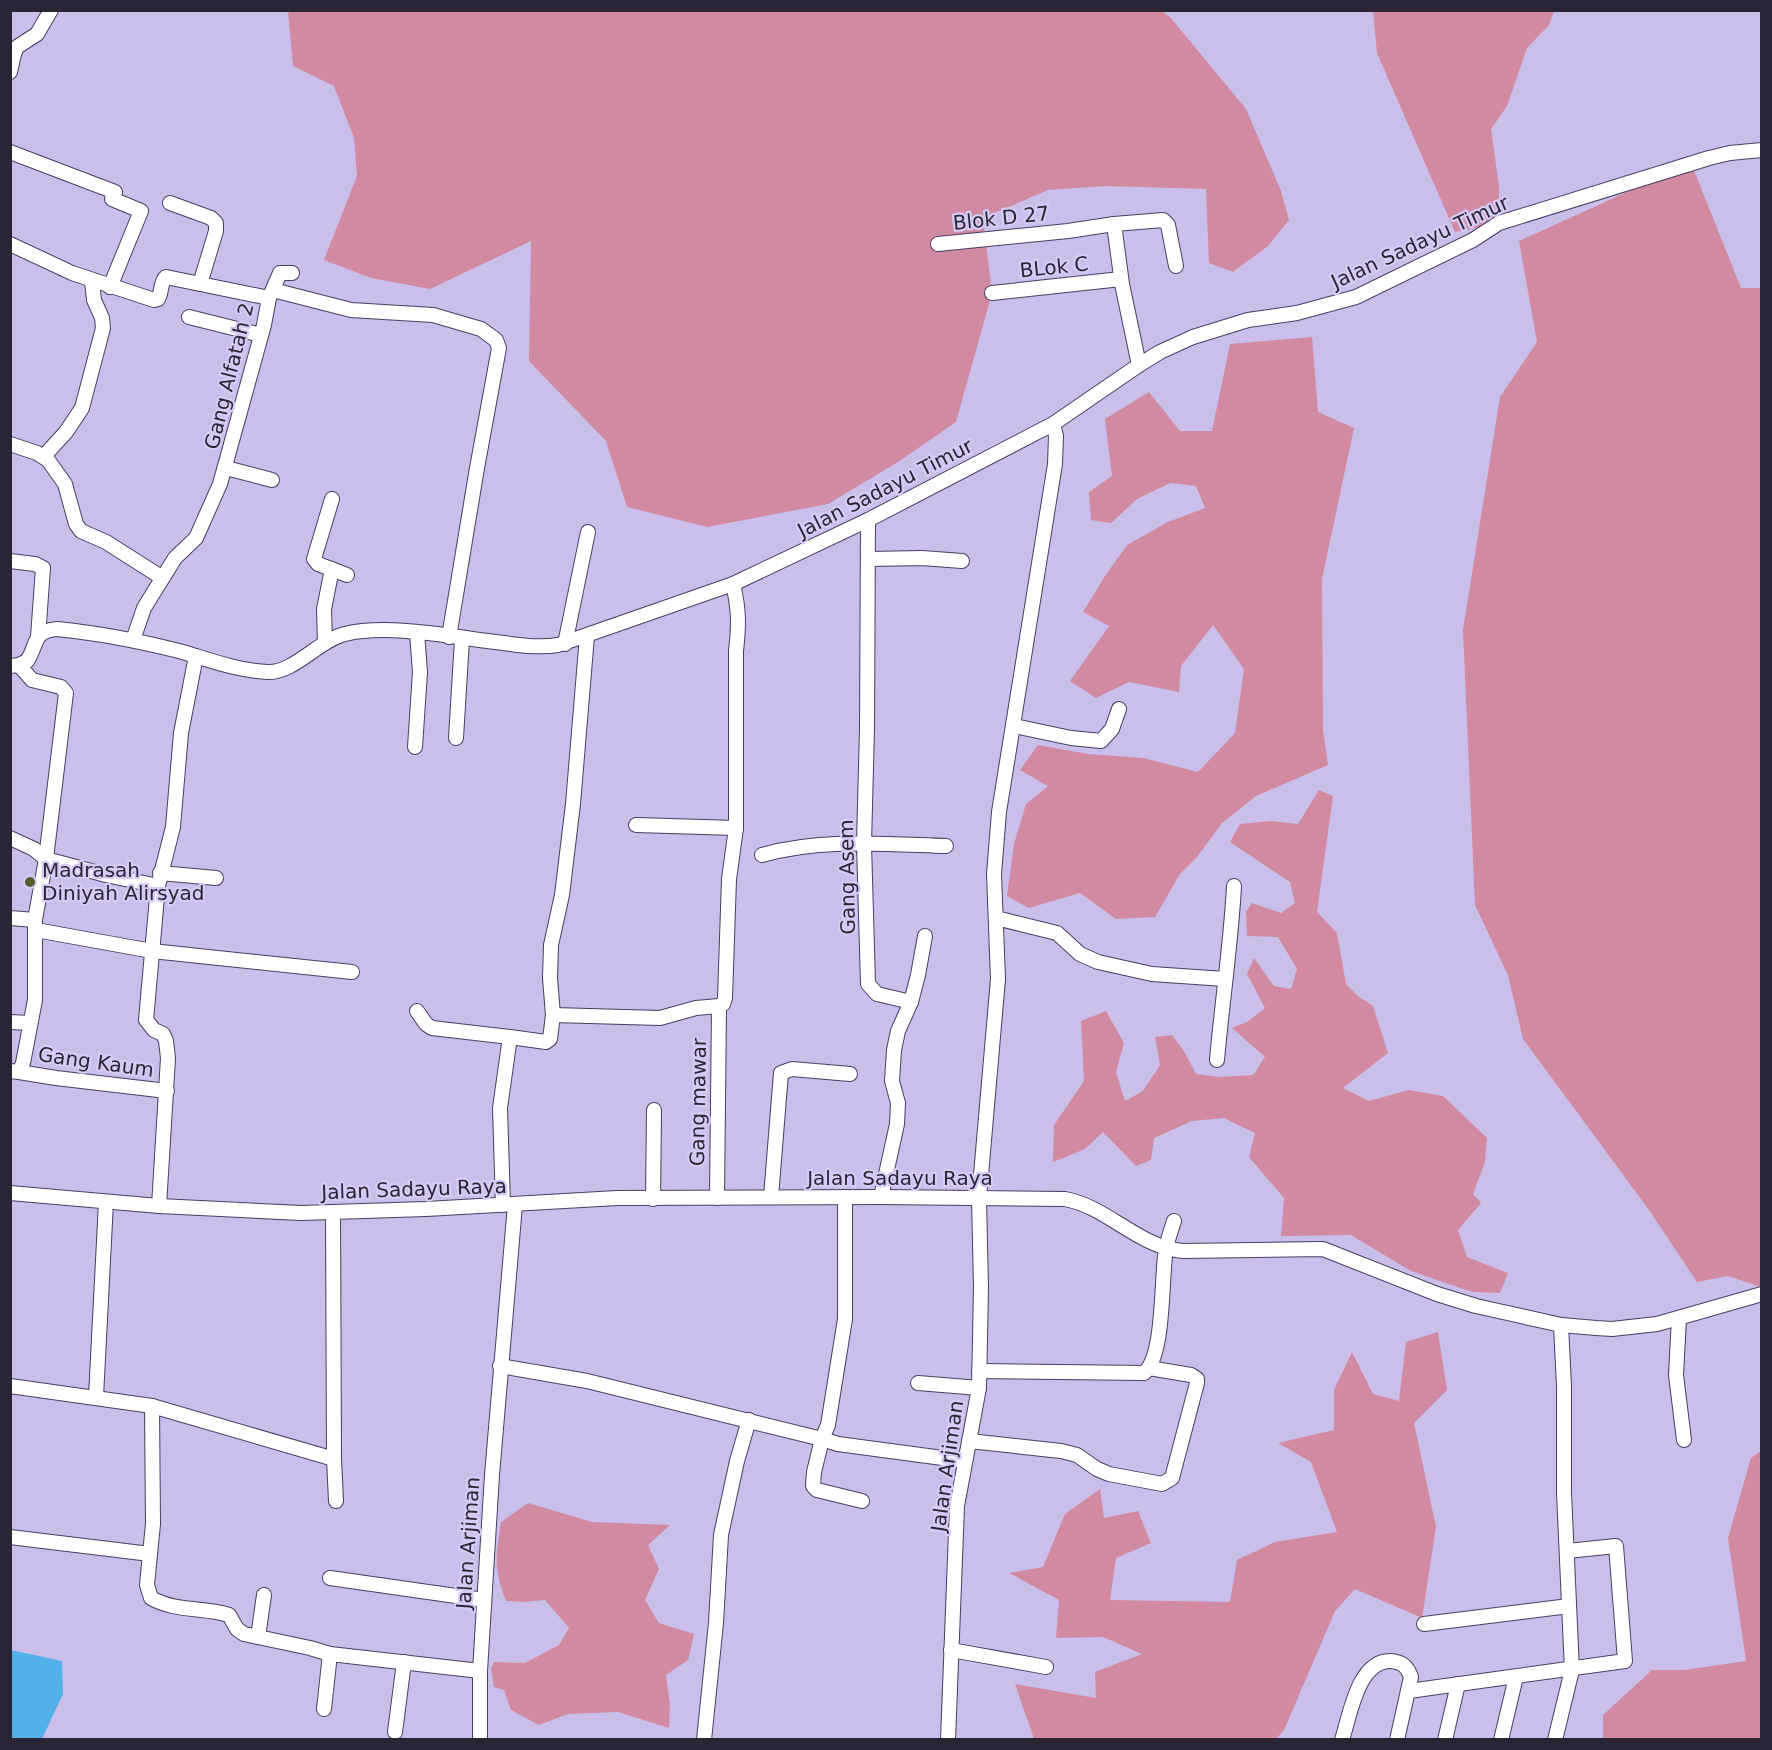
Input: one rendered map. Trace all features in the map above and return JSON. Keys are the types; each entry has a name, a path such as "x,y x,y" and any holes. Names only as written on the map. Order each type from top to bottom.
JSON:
{"street":[{"path":"10,72 17,47 37,34 51,10"},
{"name":"Jalan Sadayu Timur","path":"38,637 48,630 57,629 133,640 256,671 274,672 345,634 367,631 417,633 537,647 565,644 733,584 868,520 1053,424 1139,365 1160,352 1193,337 1248,320 1329,305 1356,297 1454,250 1499,223 1709,158 1761,150"},
{"path":"10,152 115,192 112,199 141,211 110,287"},
{"path":"170,203 211,218 216,223 200,284"},
{"name":"Blok D 27","path":"938,244 1161,220 1168,225 1176,266"},
{"path":"1114,224 1121,279 1139,365"},
{"name":"Gang Alfatah 2","path":"10,244 92,281 154,300 160,296 166,277 271,294 226,468 196,538 175,558 161,578 144,608 133,640"},
{"path":"292,273 280,273 271,294 351,310 433,315 481,329 496,340 499,348 477,468 455,638 456,738"},
{"name":"BLok C","path":"992,293 1121,279"},
{"path":"44,456 66,432 82,408 103,328 102,318 94,300 92,281"},
{"path":"189,317 261,335"},
{"name":"Jalan Arjiman","path":"948,1740 957,1506 979,1388 981,1287 979,1198 998,978 994,874 999,812 1055,464 1056,436 1053,424"},
{"path":"10,444 44,456 65,484 76,524 81,531 106,542 161,578"},
{"path":"226,468 272,480"},
{"path":"332,499 314,557 315,562 347,574"},
{"name":"Gang Asem","path":"868,520 864,844 868,984 877,994 911,1002"},
{"path":"565,644 588,532"},
{"path":"869,559 922,558 962,561"},
{"path":"10,561 35,564 43,568 38,637 27,661 15,666"},
{"path":"325,643 324,609 332,569"},
{"name":"Gang mawar","path":"717,1198 719,1006 723,1004 725,998 729,879 736,828 736,651 739,608 733,584"},
{"path":"415,747 420,672 417,633"},
{"path":"417,1011 432,1028 546,1042 550,1039 553,1015 550,978 551,945 562,895 573,804 587,636"},
{"path":"159,1206 168,1058 163,1034 154,1030 146,1020 159,880 173,827 181,733 196,656"},
{"name":"Gang Kaum","path":"15,666 32,680 61,687 66,693 36,925 34,1000 30,1023 15,1071 167,1091"},
{"path":"1014,726 1098,741 1112,729 1119,709"},
{"path":"636,825 736,828"},
{"path":"10,838 34,849 46,859 106,875 159,880 216,878"},
{"path":"762,855 805,846 864,844 946,846"},
{"path":"1216,1060 1231,937 1234,886"},
{"path":"10,918 152,951 352,972"},
{"path":"996,918 1058,933 1080,954 1098,962 1152,974 1225,979"},
{"path":"881,1197 897,1124 898,1103 892,1081 894,1050 898,1031 911,1002 925,936"},
{"path":"553,1015 660,1018 696,1008 719,1006"},
{"path":"10,1022 30,1023"},
{"name":"Jalan Arjiman","path":"480,1740 480,1671 509,1205 500,1108 510,1036"},
{"path":"771,1197 781,1073 792,1069 850,1074"},
{"path":"653,1199 654,1110"},
{"name":"Jalan Sadayu Raya","path":"10,1193 159,1206 301,1213 509,1205 617,1198 881,1197 1075,1201 1166,1249 1183,1251 1323,1250 1437,1294 1476,1306 1561,1325 1612,1329 1657,1324 1761,1294"},
{"path":"845,1197 846,1319 828,1425 813,1472 813,1486 817,1490 862,1501"},
{"path":"96,1397 106,1202"},
{"path":"333,1212 336,1501"},
{"path":"979,1371 1144,1373 1149,1368 1159,1331 1166,1249 1174,1221"},
{"path":"1679,1318 1676,1375 1684,1440"},
{"path":"1555,1740 1572,1670 1564,1493 1564,1386 1561,1325"},
{"path":"500,1366 587,1381 838,1444 965,1461"},
{"path":"969,1441 1071,1453 1109,1474 1162,1484 1172,1478 1197,1379 1191,1375 1149,1368"},
{"path":"918,1383 979,1388"},
{"path":"10,1386 152,1406 334,1459"},
{"path":"152,1406 153,1524 147,1585 151,1598 161,1604 182,1609 229,1615 240,1632 330,1654 480,1671"},
{"path":"704,1740 716,1623 721,1535 749,1420"},
{"path":"10,1537 150,1554"},
{"path":"1408,1691 1626,1661 1616,1546 1567,1551"},
{"path":"330,1578 484,1600"},
{"path":"258,1637 264,1595"},
{"path":"1424,1624 1569,1606"},
{"path":"951,1650 1046,1667"},
{"path":"324,1709 330,1654"},
{"path":"1342,1740 1359,1684 1372,1667 1385,1661 1404,1665 1411,1677 1397,1740"},
{"path":"395,1732 404,1662"},
{"path":"1501,1740 1516,1677"},
{"path":"1445,1740 1458,1684"}],"shaded area":[{"path":"288,11 1162,11 1170,17 1246,109 1281,191 1289,220 1268,246 1233,272 1209,263 1206,189 1105,186 1048,190 983,218 992,293 956,422 898,462 828,504 707,527 627,507 606,441 529,361 531,241 430,289 371,278 324,260 357,176 354,138 334,86 293,66"},
{"path":"1373,11 1554,11 1549,25 1527,48 1507,106 1491,129 1499,186 1499,223 1455,232 1377,53"},
{"path":"1691,163 1741,288 1761,288 1761,1287 1728,1276 1697,1282 1649,1210 1523,1039 1508,975 1475,905 1463,630 1500,397 1537,342 1519,241"},
{"path":"1312,337 1318,412 1354,428 1322,579 1323,730 1328,765 1256,796 1222,823 1197,857 1180,874 1155,917 1116,919 1080,893 1029,908 1007,896 1014,844 1026,804 1048,786 1020,770 1038,745 1088,754 1143,758 1198,772 1235,733 1244,669 1213,625 1181,666 1179,692 1129,682 1096,698 1070,681 1109,626 1083,612 1127,545 1168,522 1205,508 1196,486 1170,483 1137,499 1111,523 1091,520 1089,492 1112,476 1105,419 1149,392 1180,431 1212,431 1230,344"},
{"path":"1319,790 1333,796 1317,912 1337,933 1346,984 1373,1006 1388,1053 1343,1088 1369,1101 1409,1090 1443,1096 1487,1138 1485,1162 1473,1194 1481,1203 1458,1230 1467,1257 1508,1273 1500,1293 1472,1292 1411,1271 1351,1235 1281,1236 1284,1198 1249,1157 1255,1133 1224,1118 1192,1121 1154,1138 1151,1160 1136,1166 1103,1132 1085,1149 1053,1162 1054,1125 1084,1081 1081,1021 1106,1011 1124,1043 1116,1072 1125,1101 1143,1091 1160,1065 1155,1037 1172,1035 1184,1051 1196,1074 1219,1077 1253,1075 1265,1057 1232,1028 1247,1022 1265,1008 1247,974 1254,958 1274,986 1291,989 1297,969 1278,937 1247,936 1246,912 1252,903 1281,913 1295,903 1290,882 1230,842 1240,824 1271,821 1298,824"},
{"path":"1438,1332 1447,1390 1414,1423 1436,1527 1422,1618 1355,1589 1335,1611 1284,1730 1276,1739 1034,1739 1015,1684 1096,1698 1095,1672 1142,1654 1103,1637 1056,1638 1059,1600 1009,1573 1043,1567 1065,1514 1100,1489 1104,1518 1138,1511 1151,1543 1116,1558 1110,1600 1230,1602 1237,1560 1275,1542 1337,1532 1311,1462 1278,1443 1334,1430 1334,1390 1352,1352 1373,1394 1399,1401 1406,1342"},
{"path":"1761,1451 1761,1739 1603,1739 1603,1715 1652,1670 1684,1670 1746,1661 1728,1538 1751,1458"},
{"path":"528,1503 592,1522 670,1525 648,1545 659,1569 645,1600 659,1623 694,1634 688,1660 666,1675 670,1704 669,1728 618,1712 568,1714 539,1725 511,1710 504,1690 494,1687 491,1668 494,1662 525,1663 559,1645 569,1628 545,1600 506,1601 502,1589 497,1570 501,1522"}],"water":[{"path":"11,1650 62,1661 63,1694 42,1739 11,1739"}],"place":[{"name":"Madrasah Diniyah Alirsyad","path":"30,882"}]}
